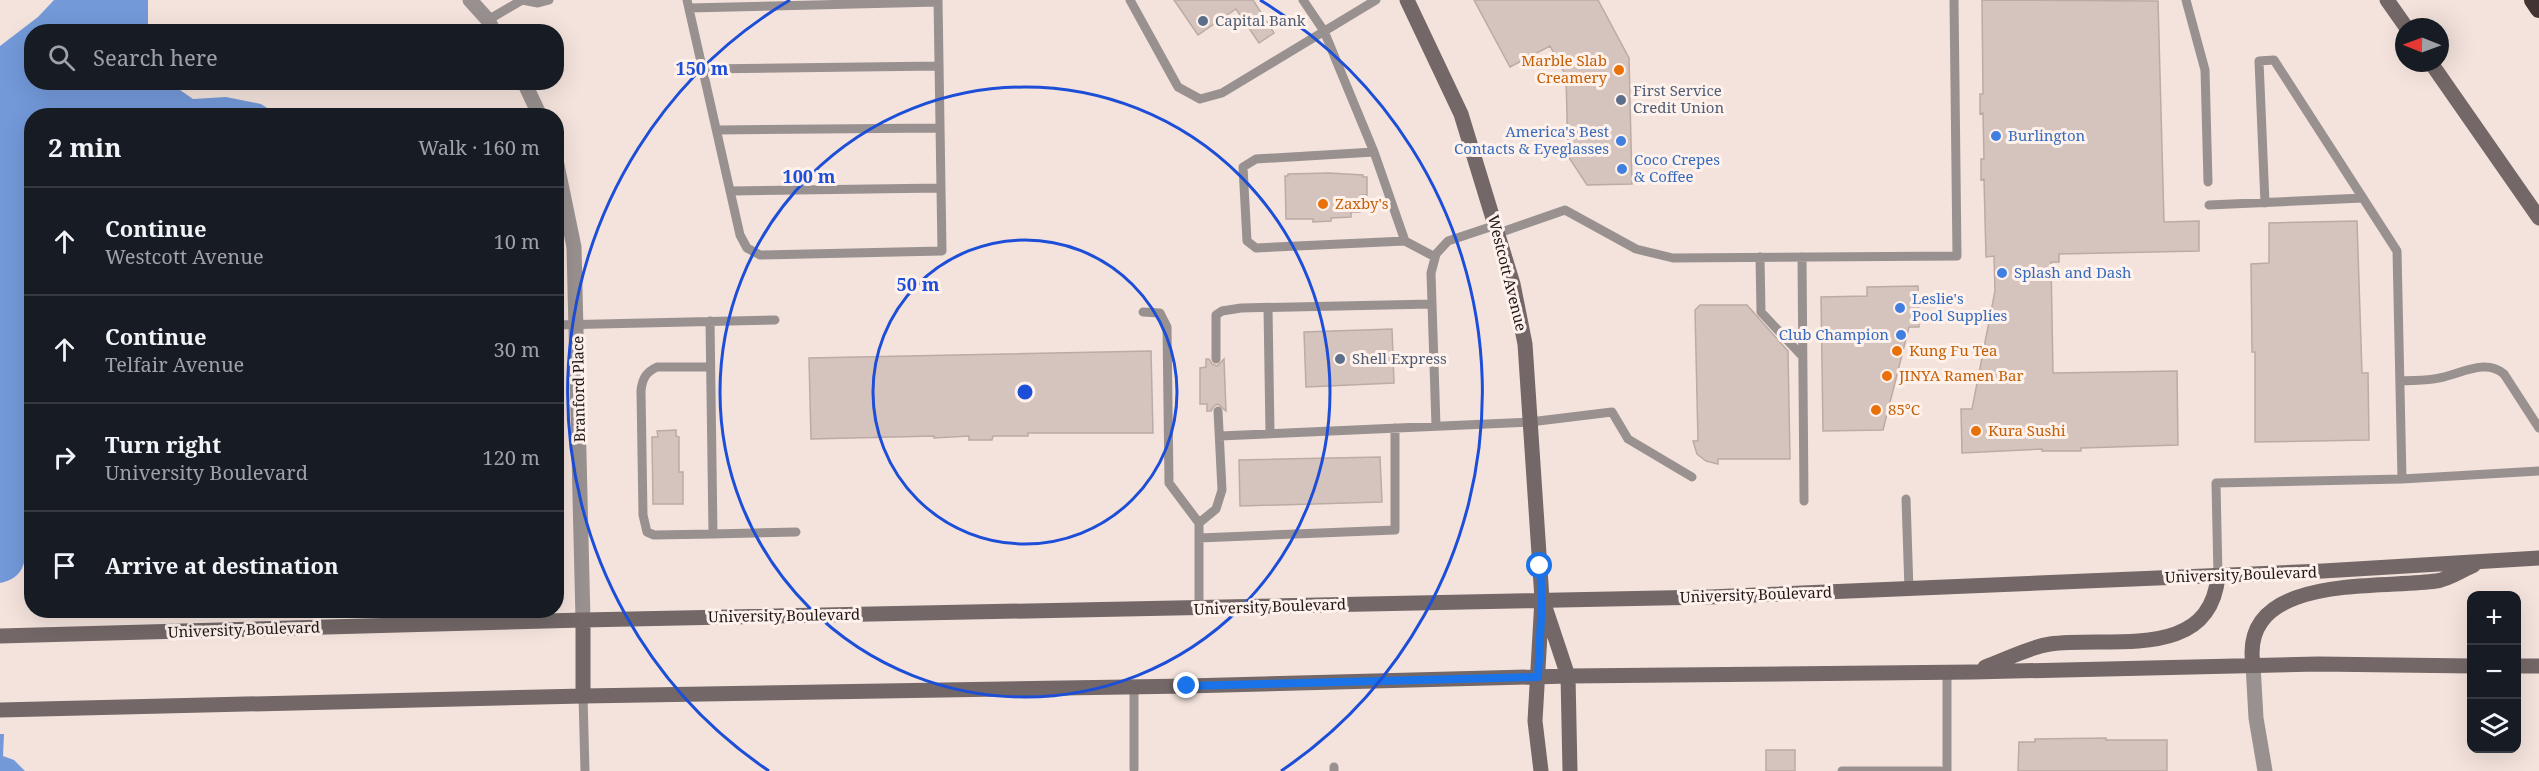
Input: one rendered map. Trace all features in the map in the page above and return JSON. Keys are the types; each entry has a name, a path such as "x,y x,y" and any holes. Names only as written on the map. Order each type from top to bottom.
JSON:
{"highway":[{"path":"2533,0 2539,9"}],"main road":[{"name":"Westcott Avenue","path":"1407,0 1461,114 1513,284 1525,344 1542,599"},
{"path":"2387,0 2400,18"},
{"path":"2437,72 2539,218"},
{"name":"University Boulevard","path":"0,636 583,620 1709,597 2218,576 2539,558"},
{"path":"2253,665 2252,644 2258,627 2274,610 2294,597 2316,590 2439,581 2482,561"},
{"path":"1973,672 2048,644 2148,640 2176,636 2192,628 2205,616 2217,590 2218,576"},
{"path":"1542,599 1568,676 1570,771"},
{"path":"1541,771 1535,721 1542,599"},
{"path":"583,620 583,696"},
{"path":"0,710 95,710 583,696 1134,687 1568,676 1973,672 2343,663 2467,666"},
{"path":"2521,666 2539,666"}],"street":[{"path":"470,0 489,24"},
{"path":"528,90 536,108"},
{"name":"Branford Place","path":"564,199 574,247 578,324 583,620"},
{"path":"2253,665 2256,718 2265,771"}],"lane":[{"path":"493,24 522,0 538,3 549,0"},
{"path":"1130,0 1178,87 1200,99 1222,93 1376,0"},
{"path":"1304,0 1324,31 1374,152 1406,241"},
{"path":"1436,426 1431,273 1435,257 1448,241 1565,210 1636,249 1673,258 1957,256 1954,0"},
{"path":"2186,0 2205,70 2208,182"},
{"path":"938,1 942,251 760,255 747,248 740,235 688,4 938,1"},
{"path":"2265,203 2259,61 2274,60 2397,251 2402,479"},
{"path":"703,69 939,66"},
{"path":"717,130 940,128"},
{"path":"1374,152 1256,159 1243,166 1248,241 1256,248 1406,241 1435,257"},
{"path":"731,191 941,188"},
{"path":"2209,205 2363,198"},
{"path":"1760,257 1761,312 1803,357"},
{"path":"1802,257 1804,501"},
{"path":"1216,359 1216,315 1222,311 1240,308 1432,304"},
{"path":"1268,308 1270,433"},
{"path":"1143,312 1160,313 1167,327 1169,483 1199,523 1198,609"},
{"path":"564,325 775,320"},
{"path":"710,321 713,534"},
{"path":"2400,381 2439,378 2485,366 2498,369 2504,374 2539,428"},
{"path":"711,367 657,367 650,370 642,383 644,525 648,532 662,535 796,532"},
{"path":"1199,523 1216,509 1222,490 1218,411"},
{"path":"1220,436 1530,422 1612,412 1628,439 1692,477"},
{"path":"1199,538 1395,530 1395,428"},
{"path":"2218,576 2216,483 2402,479 2539,471"},
{"path":"1906,499 1909,590"},
{"path":"1947,672 1947,771"},
{"path":"1134,687 1134,769"},
{"path":"583,696 585,771"},
{"path":"1842,771 1940,771"}],"water":[{"path":"54,0 148,0 148,24 29,24"},
{"path":"24,28 24,90 180,90 193,99 226,97 261,104 267,108 24,108 24,562 17,576 0,583 0,46"},
{"path":"0,734 4,734 3,756 14,760 25,771 0,771"}],"building":[{"name":"Capital Bank","path":"1174,0 1253,0 1274,33 1259,43 1236,9 1198,35"},
{"path":"1474,0 1598,0 1629,58 1632,184 1587,185 1568,156 1566,76 1550,46 1510,67"},
{"path":"1982,0 2158,1 2164,222 2199,221 2199,251 2059,254 2059,262 2051,262 2053,373 2177,371 2178,445 2081,448 2081,451 2042,451 2042,449 1962,453 1961,409 1972,409 1995,291 1994,256 1986,257 1984,179 1981,180 1981,159 1984,159 1983,113 1980,114 1980,94 1983,94"},
{"name":"Zaxby's","path":"1329,173 1367,177 1367,195 1360,195 1360,212 1351,212 1351,217 1331,218 1331,221 1286,219 1285,176"},
{"path":"2357,221 2362,373 2368,373 2369,440 2255,442 2255,352 2252,352 2251,264 2269,263 2269,223"},
{"path":"1918,286 1919,327 1909,327 1883,430 1823,431 1821,297 1867,296 1867,287"},
{"path":"1700,305 1747,305 1788,351 1790,459 1718,459 1718,464 1706,461 1697,454 1693,441 1698,441 1695,310"},
{"path":"1392,329 1394,383 1306,387 1304,332"},
{"path":"1151,351 1153,433 1028,433 1028,436 993,436 992,440 969,440 969,436 811,439 809,358"},
{"path":"1206,359 1217,366 1224,359 1226,411 1218,404 1211,411 1207,411 1207,404 1200,404 1200,368 1206,367"},
{"path":"676,430 676,436 679,437 679,472 683,472 683,504 653,504 652,437 658,437 657,431"},
{"path":"1380,457 1382,502 1240,506 1239,460"},
{"path":"2106,738 2106,740 2167,740 2167,771 2018,771 2019,742 2035,742 2035,739"},
{"path":"1766,750 1795,750 1795,771 1766,771"}],"place":[{"name":"Capital Bank","path":"1203,21"},
{"name":"Marble Slab Creamery","path":"1619,70"},
{"name":"First Service Credit Union","path":"1621,100"},
{"name":"Burlington","path":"1996,136"},
{"name":"America's Best Contacts & Eyeglasses","path":"1621,141"},
{"name":"Coco Crepes & Coffee","path":"1622,169"},
{"name":"Zaxby's","path":"1323,204"},
{"name":"Splash and Dash","path":"2002,273"},
{"name":"Leslie's Pool Supplies","path":"1900,308"},
{"name":"Club Champion","path":"1901,335"},
{"name":"Kung Fu Tea","path":"1897,351"},
{"name":"Shell Express","path":"1340,359"},
{"name":"JINYA Ramen Bar","path":"1887,376"},
{"name":"85°C","path":"1876,410"},
{"name":"Kura Sushi","path":"1976,431"}],"route":[{"path":"1187,686 1538,677 1542,599 1540,566"}]}
